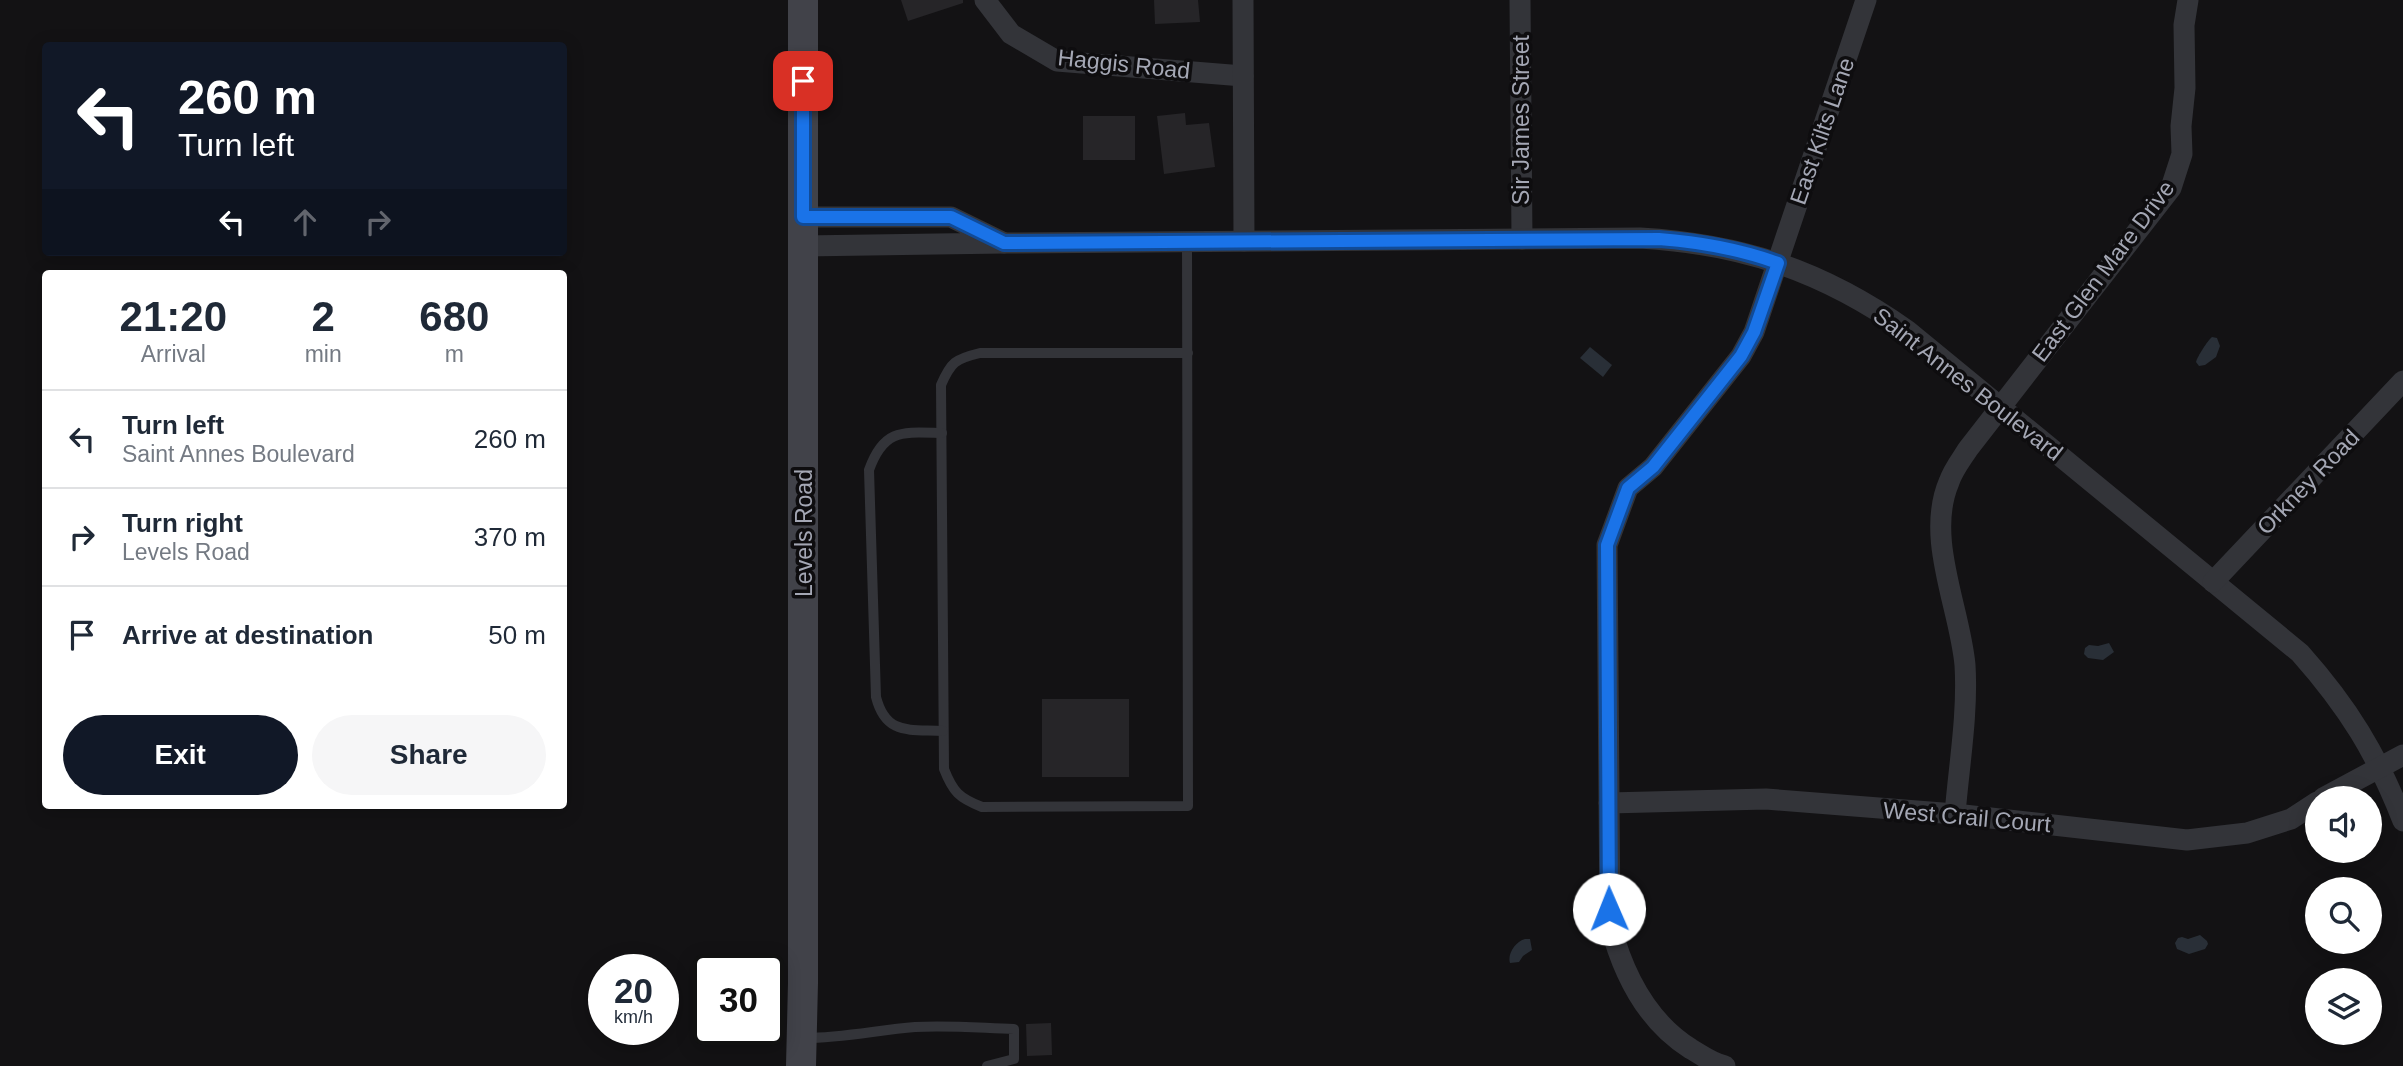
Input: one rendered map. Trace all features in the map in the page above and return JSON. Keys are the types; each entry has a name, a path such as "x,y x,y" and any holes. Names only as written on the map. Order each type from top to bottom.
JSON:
{"main road":[{"name":"Levels Road","path":"802,1052 803,0"}],"street":[{"name":"Haggis Road","path":"985,0 1011,34 1057,61 1243,76"},
{"path":"1242,0 1244,241"},
{"name":"Sir James Street","path":"1520,0 1522,239"},
{"name":"East Kilts Lane","path":"1725,1066 1713,1063 1671,1036 1635,991 1619,958 1610,924 1607,545 1628,488 1653,467 1741,356 1754,332 1866,0"},
{"name":"East Glen Mare Drive","path":"1955,814 1965,664 1942,551 1941,516 1948,482 1968,449 2171,187 2182,154 2184,25 2188,0"},
{"name":"Saint Annes Boulevard","path":"803,231 951,217 1004,243"},
{"name":"Saint Annes Boulevard","path":"803,231 1004,243 1677,240 1748,253 1810,274 1881,312 1908,331 2300,653 2323,679 2363,735 2403,821"},
{"name":"Orkney Road","path":"2213,582 2403,382"},
{"path":"2345,786 2403,755"},
{"name":"West Crail Court","path":"1609,803 1766,799 1955,814 2187,840 2248,832 2291,818 2305,809"}],"lane":[{"path":"1187,241 1188,352 1188,806 982,807 964,800 950,786 944,769 942,385 949,366 962,357 980,353 1188,352"},
{"path":"942,433 902,432 888,439 875,453 869,470 876,697 880,712 887,722 901,728 943,731"},
{"path":"802,1052 833,1038 912,1027 1014,1029 1014,1059 987,1066"}],"shaded area":[{"path":"2212,337 2217,338 2220,346 2216,357 2199,366 2196,362"},
{"path":"1590,347 1612,365 1603,377 1580,358"},
{"path":"2109,643 2114,652 2103,660 2088,658 2084,654 2089,645"},
{"path":"2200,935 2207,941 2205,949 2189,954 2177,949 2175,943 2178,938 2188,939"},
{"path":"1525,939 1530,939 1532,950 1519,962 1510,963 1513,948"}],"building":[{"path":"901,0 963,0 963,3 908,21"},
{"path":"1154,0 1198,0 1200,22 1155,24"},
{"path":"1185,113 1186,125 1209,123 1215,167 1164,174 1157,116"},
{"path":"1083,116 1135,116 1135,160 1083,160"},
{"path":"1042,699 1129,699 1129,777 1042,777"},
{"path":"1051,1023 1052,1055 1027,1056 1026,1024"}],"route":[{"path":"803,81 803,217 951,217 1004,243 1640,238 1714,245 1778,263 1754,332 1741,356 1653,467 1628,488 1607,545 1609,909"}]}
